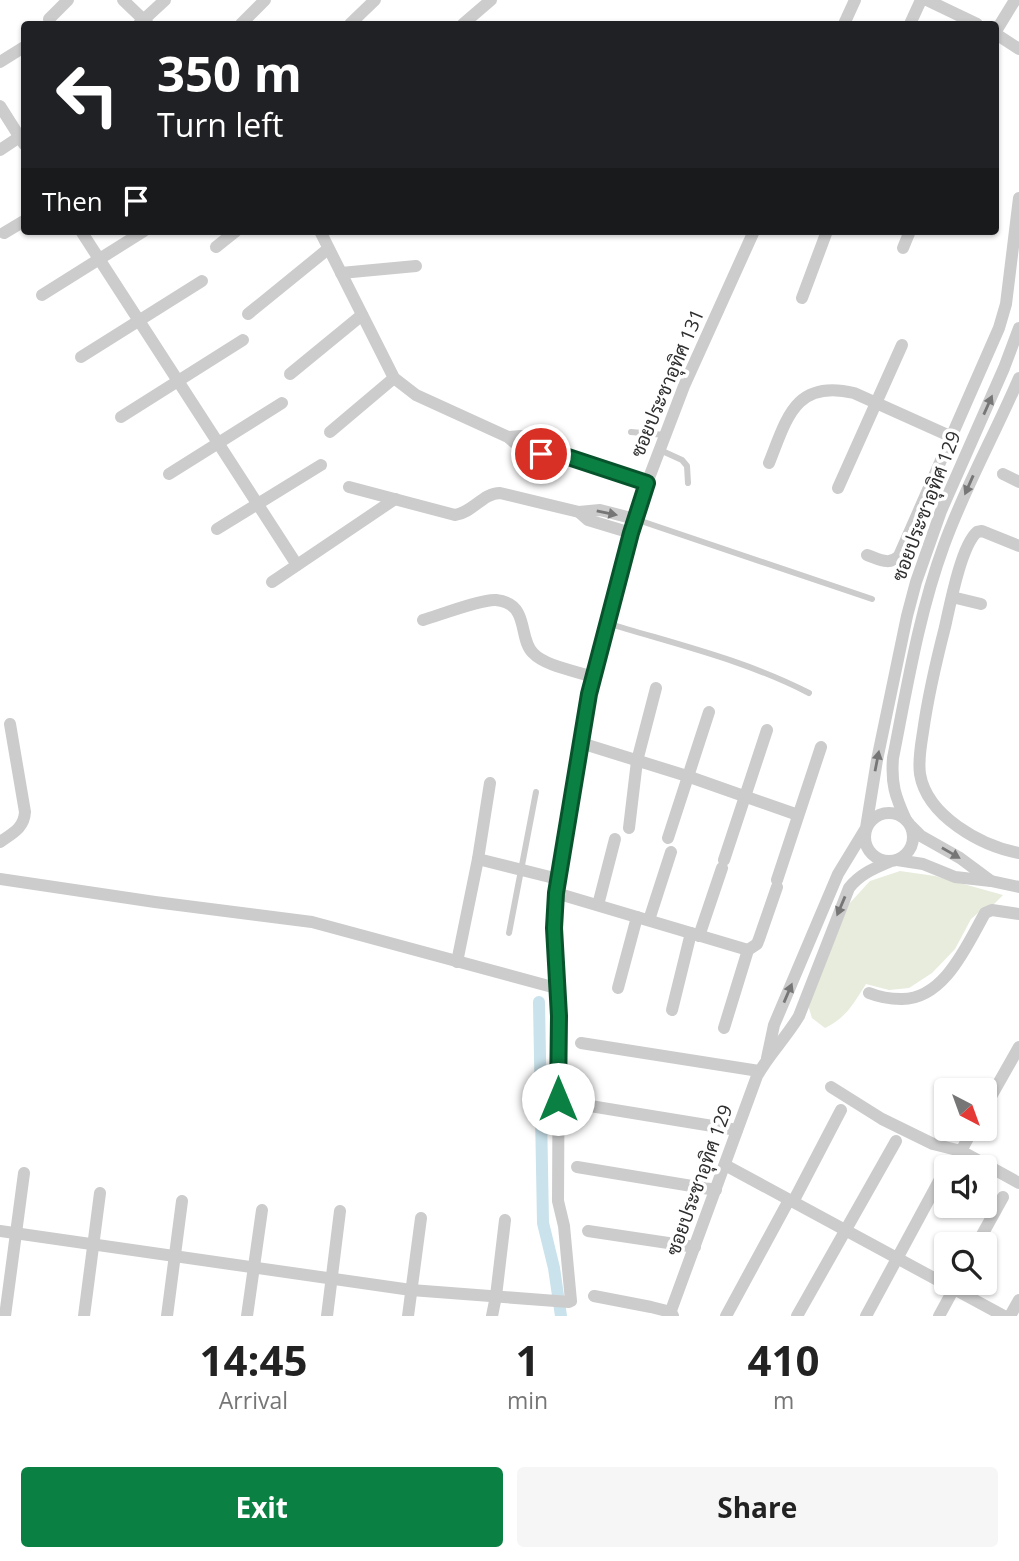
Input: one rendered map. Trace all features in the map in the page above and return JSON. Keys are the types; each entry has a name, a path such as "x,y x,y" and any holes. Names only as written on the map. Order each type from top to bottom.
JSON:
{"street":[{"path":"49,19 68,0"},
{"path":"123,0 142,21"},
{"path":"146,21 164,0"},
{"path":"244,21 265,0"},
{"path":"353,21 375,0"},
{"path":"466,21 491,0"},
{"path":"845,21 855,0"},
{"path":"911,21 921,0"},
{"path":"927,0 971,21"},
{"path":"999,28 1015,0"},
{"path":"999,35 1019,49"},
{"path":"0,62 21,49"},
{"path":"0,106 21,135"},
{"path":"0,150 21,139"},
{"path":"867,555 884,562 900,556 990,352 1006,304 1019,198"},
{"path":"4,233 21,222"},
{"path":"84,235 297,565"},
{"path":"42,295 138,235"},
{"path":"216,247 231,235"},
{"path":"322,235 394,378 416,395 508,437 521,436 534,446 647,483"},
{"name":"ซอยประชาอุทิศ 131","path":"496,1296 571,1301 564,1226 558,1201 559,1016 554,928 556,893 585,711 631,533 647,483 684,386 752,235"},
{"path":"802,298 826,235"},
{"path":"903,248 908,235"},
{"path":"248,314 328,249"},
{"path":"341,272 416,266"},
{"path":"81,357 202,281"},
{"path":"289,374 362,315"},
{"name":"ซอยประชาอุทิศ 129","path":"893,861 881,861 874,857 868,851 864,836 906,616 941,511 1019,328"},
{"path":"121,417 243,340"},
{"path":"838,488 902,345"},
{"path":"330,432 394,378"},
{"name":"ซอยประชาอุทิศ 129","path":"908,823 897,801 892,779 893,758 921,622 956,513 1019,378"},
{"path":"769,463 788,415 794,406 815,392 841,389 854,393 952,437"},
{"path":"169,474 282,403"},
{"path":"976,432 991,437"},
{"path":"217,529 321,465"},
{"path":"1003,474 1019,482"},
{"path":"349,487 455,515 462,514 494,493 500,493 579,512 600,510 635,519"},
{"path":"272,582 395,499"},
{"path":"579,512 588,520 631,533"},
{"path":"1019,546 982,531 976,532 968,542 927,701 919,758 920,775 926,791 940,812 961,830 1001,849 1019,853"},
{"path":"952,597 981,604"},
{"path":"423,620 484,602 505,602 517,610 527,646 534,654 544,661 593,677"},
{"path":"629,828 637,761 656,688"},
{"path":"668,838 709,712"},
{"path":"0,842 20,827 25,812 10,724"},
{"path":"672,1010 695,934 723,864 767,730"},
{"path":"581,743 687,776 797,815"},
{"path":"724,1028 748,950 757,944 759,939 821,747"},
{"path":"457,962 490,783"},
{"path":"866,828 876,816 884,813 900,815 920,836 960,858 991,881"},
{"path":"893,861 910,850 913,834 908,823"},
{"name":"ซอยประชาอุทิศ 129","path":"767,1058 774,1025 838,874 866,828"},
{"path":"597,905 615,839"},
{"path":"618,988 643,918 671,852"},
{"path":"478,859 558,880"},
{"path":"893,861 923,864 956,877 1019,887"},
{"name":"ซอยประชาอุทิศ 129","path":"671,1315 759,1072 767,1058 789,1034 799,1016 849,888 864,873 893,861"},
{"path":"0,879 312,922 556,988"},
{"path":"556,893 748,950"},
{"path":"869,993 903,1000 918,997 948,975 985,913 992,909 1019,914"},
{"path":"582,1043 759,1072"},
{"path":"998,1084 1019,1047"},
{"path":"831,1087 913,1135 933,1144 961,1151 1019,1183"},
{"path":"578,1104 737,1130"},
{"path":"726,1316 842,1110"},
{"path":"797,1316 896,1141"},
{"path":"961,1151 966,1141"},
{"path":"725,1165 934,1276"},
{"path":"577,1167 716,1191"},
{"path":"5,1316 5,1278 17,1233 24,1174"},
{"path":"866,1316 934,1190"},
{"path":"84,1316 100,1193"},
{"path":"984,1232 1003,1197"},
{"path":"167,1316 182,1201"},
{"path":"247,1316 262,1210"},
{"path":"327,1316 340,1211"},
{"path":"408,1316 421,1218"},
{"path":"492,1316 505,1220"},
{"path":"0,1231 411,1290 496,1296"},
{"path":"588,1231 695,1247"},
{"path":"939,1316 950,1295"},
{"path":"970,1295 1004,1316"},
{"path":"594,1296 651,1307 671,1315"},
{"path":"1010,1316 1019,1300"}],"lane":[{"path":"631,432 665,435"},
{"path":"660,450 682,460 687,466 688,483"},
{"path":"635,519 872,599"},
{"path":"607,623 778,677 808,693"},
{"path":"509,933 536,792"}],"green space":[{"path":"900,871 935,876 1003,895 971,919 955,949 932,973 909,988 889,990 866,984 844,1015 825,1028 812,1018 808,1005 849,904 870,881"}],"waterway":[{"path":"539,1002 543,1223 554,1268 561,1316"}],"route":[{"path":"541,454 553,452 647,483 631,533 585,711 556,893 554,928 559,1016 558,1099"}]}
